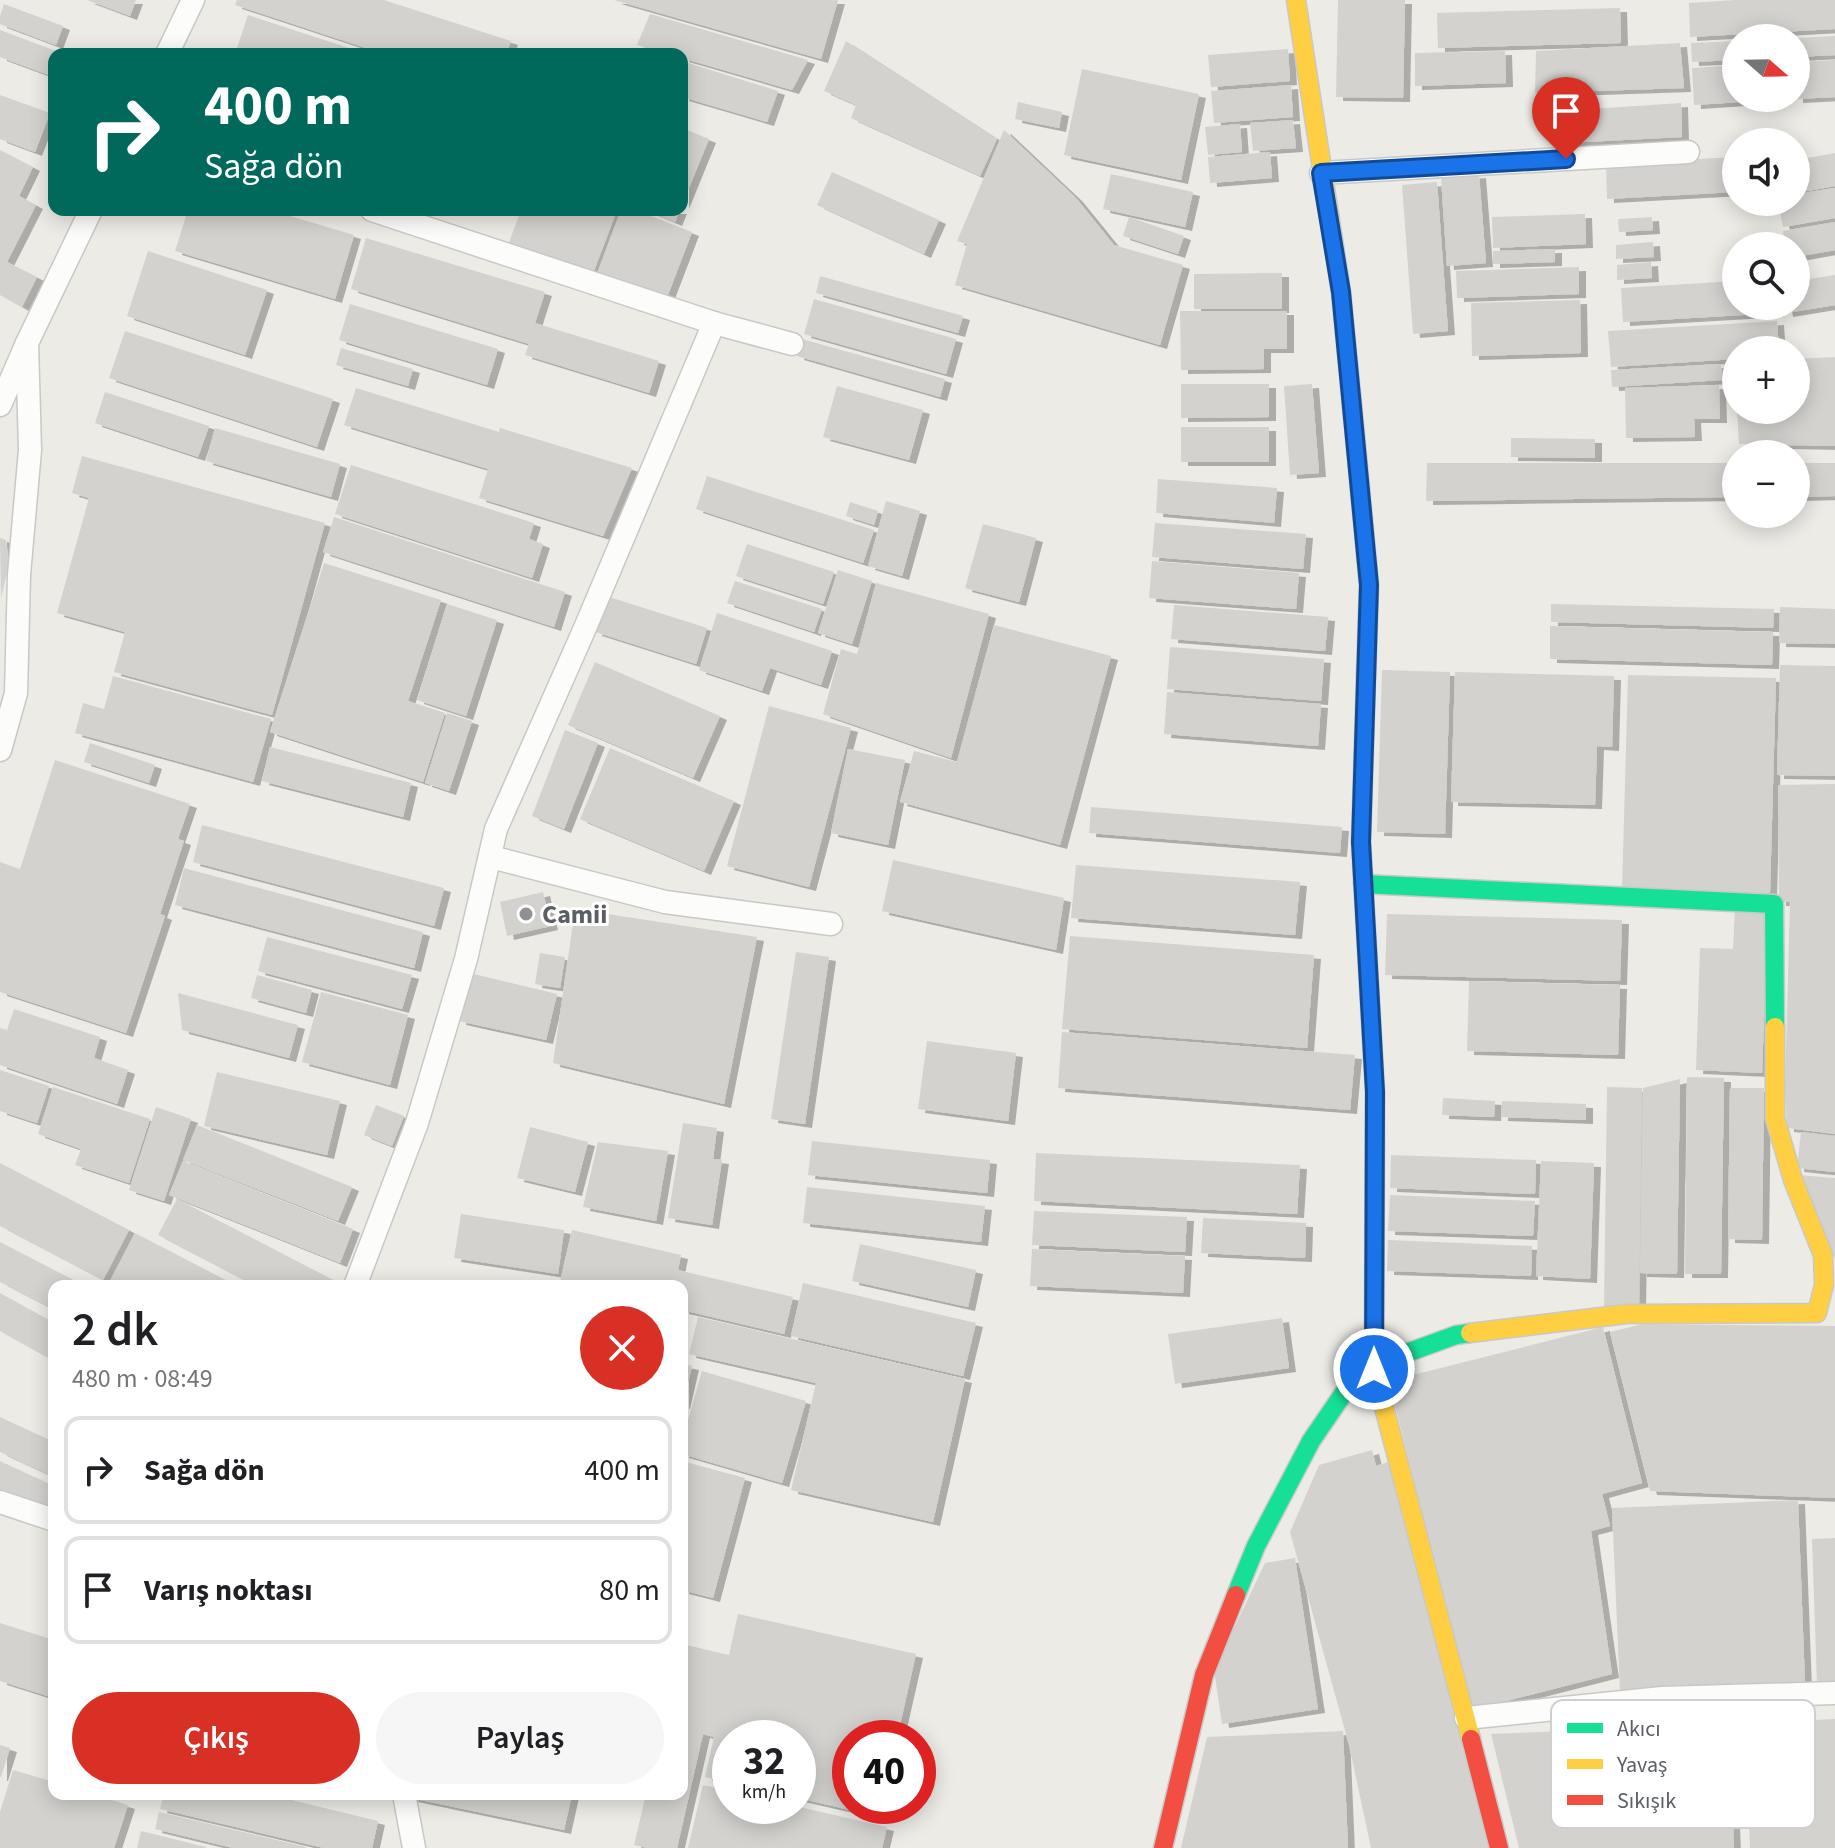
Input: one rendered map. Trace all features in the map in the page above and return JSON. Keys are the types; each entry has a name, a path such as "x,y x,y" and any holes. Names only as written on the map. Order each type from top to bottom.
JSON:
{"street":[{"path":"170,48 193,0"},
{"path":"1296,0 1341,292 1369,585 1361,842 1375,1092 1374,1369 1499,1848"},
{"path":"1321,173 1688,152"},
{"path":"0,405 88,216"},
{"path":"390,216 714,323 792,344"},
{"path":"357,1280 417,1123 466,959 496,829 714,323"},
{"path":"0,750 16,693 19,575 30,450 27,343"},
{"path":"491,857 665,902 831,924"},
{"path":"1163,1848 1204,1675 1256,1546 1311,1441 1352,1381 1404,1354 1456,1335 1626,1314 1817,1313 1824,1285 1823,1255 1793,1180 1775,1118 1774,904 1363,884"},
{"path":"0,1502 48,1518"},
{"path":"1642,1700 1835,1693"},
{"path":"1466,1718 1551,1709"},
{"path":"405,1800 414,1848"}],"building":[{"path":"87,0 136,0 130,16"},
{"path":"237,0 384,0 511,41 508,48 366,48 235,5"},
{"path":"614,0 838,0 821,59"},
{"path":"1338,0 1405,0 1403,98 1336,97"},
{"path":"1835,0 1835,29 1810,30 1810,24 1722,24 1722,35 1690,37 1689,3"},
{"path":"4,4 63,26 56,45 0,24"},
{"path":"1620,8 1621,43 1438,48 1437,13"},
{"path":"650,14 808,60 792,90 688,60 688,48 647,48 637,45"},
{"path":"248,15 349,48 237,48"},
{"path":"0,30 48,48 48,75 0,57"},
{"path":"1835,36 1835,55 1810,56 1810,37"},
{"path":"846,41 997,139 980,176 851,118 856,105 824,91"},
{"path":"1722,42 1722,61 1692,62 1691,43"},
{"path":"1680,43 1684,88 1535,93 1536,51"},
{"path":"1288,49 1290,81 1211,87 1208,55"},
{"path":"1505,51 1506,83 1415,86 1415,53"},
{"path":"1835,60 1835,97 1810,98 1810,61"},
{"path":"688,63 778,91 767,122 688,99"},
{"path":"1722,66 1722,103 1694,105 1692,68"},
{"path":"1082,69 1199,94 1181,180 1064,155"},
{"path":"1291,85 1293,117 1214,123 1211,91"},
{"path":"0,95 48,112 35,152 0,139"},
{"path":"1018,102 1062,112 1059,128 1015,119"},
{"path":"1681,103 1682,137 1565,143 1561,111"},
{"path":"1293,120 1296,148 1253,151 1250,123"},
{"path":"1240,124 1242,152 1208,155 1205,127"},
{"path":"688,130 709,139 688,190"},
{"path":"1004,130 1076,198 1114,245 1183,265 1160,345 955,285 967,244 957,241"},
{"path":"0,150 33,167 19,196 36,205 7,262 37,277 22,307 0,295"},
{"path":"1270,152 1272,178 1210,183 1208,157"},
{"path":"1835,153 1835,186 1810,190 1810,157"},
{"path":"1722,158 1722,193 1607,199 1606,164"},
{"path":"832,172 939,220 924,254 817,205"},
{"path":"1111,174 1193,192 1185,227 1103,209"},
{"path":"1479,174 1486,263 1447,266 1441,177"},
{"path":"1437,182 1448,331 1413,334 1402,185"},
{"path":"1835,188 1835,218 1783,227 1781,216 1810,216 1810,192"},
{"path":"1585,214 1586,244 1493,248 1492,217"},
{"path":"186,216 290,216 354,235 335,299 175,251"},
{"path":"519,216 615,216 592,276 508,245"},
{"path":"619,216 651,216 692,232 666,300 597,274"},
{"path":"661,216 678,216 675,222"},
{"path":"1129,217 1184,236 1178,254 1123,236"},
{"path":"1652,217 1653,230 1619,232 1618,219"},
{"path":"1835,222 1835,250 1810,254 1810,232 1783,231"},
{"path":"366,238 545,292 535,323 659,361 649,393 525,355 529,344 351,289"},
{"path":"1653,242 1654,257 1616,259 1616,245"},
{"path":"1555,249 1555,262 1493,264 1493,251"},
{"path":"148,251 267,290 245,355 127,316"},
{"path":"1651,262 1652,278 1617,280 1617,265"},
{"path":"1579,267 1579,294 1457,298 1456,271"},
{"path":"1282,273 1282,309 1194,309 1194,274"},
{"path":"1835,275 1835,305 1810,309 1810,279"},
{"path":"820,276 963,316 958,333 816,293"},
{"path":"1722,282 1722,316 1623,322 1621,288"},
{"path":"814,299 956,339 946,374 804,334"},
{"path":"1580,300 1581,353 1472,356 1471,303"},
{"path":"350,304 498,349 487,385 339,340"},
{"path":"1180,311 1287,311 1287,349 1264,349 1264,369 1181,370"},
{"path":"1777,321 1778,336 1722,336 1722,360 1611,367 1608,331"},
{"path":"125,331 333,399 317,447 109,378"},
{"path":"802,339 945,379 940,397 797,356"},
{"path":"341,348 413,369 408,386 336,365"},
{"path":"1835,357 1835,446 1810,445 1810,440 1739,440 1738,424 1810,424 1810,358"},
{"path":"1721,364 1722,380 1612,387 1611,370"},
{"path":"1181,384 1269,384 1269,417 1181,418"},
{"path":"1312,384 1319,473 1290,475 1284,386"},
{"path":"1719,385 1720,419 1694,419 1695,437 1626,438 1625,388"},
{"path":"837,386 923,410 909,460 823,437"},
{"path":"356,388 499,432 500,428 632,468 603,536 479,498 488,469 344,425"},
{"path":"105,392 209,426 198,457 95,423"},
{"path":"1181,427 1269,427 1269,462 1181,462"},
{"path":"215,428 340,464 331,497 206,461"},
{"path":"1511,438 1595,439 1595,458 1511,457"},
{"path":"82,456 325,523 272,715 114,672 125,632 57,613 89,498 72,493"},
{"path":"1427,463 1722,463 1722,497 1426,501"},
{"path":"1810,463 1835,463 1835,496 1810,497"},
{"path":"351,465 534,523 529,539 543,544 532,578 335,514"},
{"path":"707,476 874,530 863,563 696,509"},
{"path":"1158,479 1277,488 1274,523 1156,513"},
{"path":"886,501 920,511 902,576 868,566"},
{"path":"850,502 878,511 874,525 846,516"},
{"path":"334,517 565,592 554,627 323,552"},
{"path":"1155,523 1306,534 1303,569 1152,557"},
{"path":"983,524 1036,538 1019,602 965,588"},
{"path":"0,538 6,540 9,565 1,598"},
{"path":"747,544 834,572 823,604 736,576"},
{"path":"1152,561 1299,573 1296,609 1149,598"},
{"path":"324,563 441,600 408,701 445,713 423,782 270,732"},
{"path":"838,570 872,581 852,644 818,633"},
{"path":"735,581 822,609 814,632 727,603"},
{"path":"876,583 989,614 951,758 823,714 841,649 857,654"},
{"path":"606,596 707,628 696,664 595,632"},
{"path":"447,604 497,620 466,716 417,700"},
{"path":"1551,604 1774,609 1773,628 1551,622"},
{"path":"1174,605 1328,617 1325,651 1171,639"},
{"path":"1780,607 1835,609 1835,644 1779,643"},
{"path":"717,613 832,651 821,685 770,668 762,691 699,670"},
{"path":"994,625 1111,656 1060,845 900,802 914,751 957,762"},
{"path":"1550,626 1773,632 1772,665 1550,659"},
{"path":"1170,647 1324,659 1321,701 1167,689"},
{"path":"595,662 720,716 693,778 568,725"},
{"path":"1780,665 1835,666 1835,776 1777,775"},
{"path":"1382,670 1450,672 1445,834 1377,832"},
{"path":"1455,672 1614,676 1612,747 1597,746 1595,805 1451,802"},
{"path":"1628,675 1776,678 1770,893 1622,890"},
{"path":"113,676 271,719 253,782 75,733 83,703 104,709"},
{"path":"1167,692 1321,704 1318,746 1164,734"},
{"path":"769,706 851,728 809,887 727,866"},
{"path":"447,713 472,721 449,791 425,783"},
{"path":"565,730 598,743 564,829 532,816"},
{"path":"90,743 155,765 149,783 84,762"},
{"path":"270,747 411,783 403,817 262,781"},
{"path":"610,748 734,801 704,871 580,819"},
{"path":"848,749 905,760 888,845 831,833"},
{"path":"55,760 190,804 178,839 184,841 160,914 165,916 126,1033 0,992 0,862 20,869"},
{"path":"1835,784 1835,1134 1787,1128 1785,1089 1790,902 1779,902 1778,785"},
{"path":"1091,807 1342,827 1340,853 1089,833"},
{"path":"202,825 444,888 434,926 193,862"},
{"path":"893,860 1064,898 1056,950 882,911"},
{"path":"1076,865 1300,882 1295,935 1071,918"},
{"path":"184,868 423,932 414,968 175,905"},
{"name":"Camii","path":"543,892 551,926 507,936 500,902"},
{"path":"575,909 757,937 724,1104 553,1063"},
{"path":"1735,909 1768,910 1762,1073 1696,1070 1700,948 1733,949"},
{"path":"1387,914 1622,920 1620,981 1385,975"},
{"path":"1070,936 1314,955 1307,1048 1062,1029"},
{"path":"267,937 412,975 402,1009 258,971"},
{"path":"796,952 829,957 805,1124 771,1119"},
{"path":"540,953 565,957 560,988 535,984"},
{"path":"470,973 557,994 546,1040 459,1021"},
{"path":"257,975 312,990 306,1013 251,998"},
{"path":"1469,981 1620,985 1618,1055 1467,1051"},
{"path":"321,992 408,1015 390,1085 302,1062"},
{"path":"178,993 298,1025 289,1058 182,1030"},
{"path":"14,1009 100,1037 94,1058 128,1070 117,1104 0,1065 0,1028 7,1030"},
{"path":"1062,1032 1355,1055 1350,1110 1058,1088"},
{"path":"927,1041 1016,1053 1008,1121 918,1109"},
{"path":"0,1070 49,1086 37,1123 0,1111"},
{"path":"217,1072 340,1101 327,1155 204,1126"},
{"path":"1687,1077 1724,1078 1721,1274 1685,1274"},
{"path":"1680,1079 1677,1274 1640,1273 1643,1088"},
{"path":"53,1087 150,1119 129,1183 75,1165 81,1149 38,1134"},
{"path":"1607,1087 1642,1088 1639,1308 1604,1308"},
{"path":"1730,1088 1764,1088 1762,1240 1728,1239"},
{"path":"1443,1098 1495,1101 1494,1117 1442,1115"},
{"path":"1502,1101 1586,1104 1586,1120 1501,1117"},
{"path":"376,1105 404,1116 392,1146 364,1135"},
{"path":"156,1107 191,1119 164,1201 129,1190"},
{"path":"683,1123 717,1128 713,1159 722,1160 712,1225 668,1218"},
{"path":"197,1125 352,1187 338,1221 183,1160"},
{"path":"530,1127 588,1142 575,1192 517,1178"},
{"path":"1801,1132 1835,1136 1835,1172 1797,1168"},
{"path":"812,1141 990,1160 987,1193 808,1175"},
{"path":"598,1142 668,1151 656,1221 583,1207"},
{"path":"1036,1153 1300,1165 1297,1214 1034,1201"},
{"path":"1391,1155 1536,1160 1535,1194 1390,1188"},
{"path":"183,1161 353,1229 340,1263 169,1195"},
{"path":"1541,1161 1594,1163 1590,1279 1536,1276"},
{"path":"0,1163 129,1230 103,1280 0,1226"},
{"path":"1798,1175 1835,1178 1835,1259"},
{"path":"807,1187 985,1206 981,1242 803,1223"},
{"path":"1390,1195 1535,1201 1533,1236 1388,1231"},
{"path":"177,1199 333,1280 244,1280 158,1235"},
{"path":"1034,1211 1187,1217 1185,1252 1032,1245"},
{"path":"461,1214 564,1230 558,1274 454,1258"},
{"path":"1203,1218 1306,1223 1305,1258 1201,1253"},
{"path":"572,1230 681,1255 678,1270 793,1297 784,1334 688,1311 688,1280 560,1280"},
{"path":"135,1233 225,1280 111,1280"},
{"path":"1388,1240 1532,1246 1531,1276 1387,1271"},
{"path":"0,1242 73,1280 48,1280 48,1307 0,1282"},
{"path":"860,1244 976,1270 968,1307 852,1281"},
{"path":"1032,1249 1185,1256 1183,1293 1030,1286"},
{"path":"803,1283 976,1323 963,1376 791,1336"},
{"path":"0,1293 48,1320 48,1358 0,1331"},
{"path":"698,1317 965,1379 933,1522 791,1490 816,1383 689,1354"},
{"path":"1282,1318 1289,1368 1175,1384 1168,1334"},
{"path":"1643,1324 1835,1326 1835,1498 1650,1491 1610,1332"},
{"path":"1603,1327 1642,1483 1602,1494 1610,1526 1591,1531 1612,1674 1471,1710 1389,1381"},
{"path":"702,1371 806,1401 782,1483 688,1456 688,1420"},
{"path":"0,1417 48,1439 48,1474 0,1452"},
{"path":"1372,1450 1376,1466 1388,1462 1493,1848 1371,1848 1349,1745 1290,1532 1319,1465"},
{"path":"0,1461 48,1483 48,1516 0,1494"},
{"path":"688,1463 745,1478 713,1598 688,1592"},
{"path":"1798,1500 1805,1684 1620,1692 1612,1508"},
{"path":"1835,1538 1835,1683 1817,1684 1812,1539"},
{"path":"1295,1558 1318,1709 1222,1724 1214,1670 1265,1563"},
{"path":"738,1614 916,1654 901,1720 832,1720 832,1806 816,1802 816,1720 712,1720 712,1736 703,1734 688,1800 688,1645 729,1655"},
{"path":"0,1623 48,1638 48,1696 0,1681"},
{"path":"1835,1719 1835,1848 1750,1848 1749,1828 1815,1828 1815,1720"},
{"path":"1343,1731 1348,1848 1181,1848 1207,1737"},
{"path":"1551,1731 1551,1828 1733,1828 1734,1848 1519,1848 1491,1734"},
{"path":"0,1745 10,1748 1,1777 0,1777"},
{"path":"712,1746 712,1779 705,1777"},
{"path":"13,1770 48,1780 48,1800 112,1800 128,1805 114,1848 0,1848 0,1812"},
{"path":"703,1785 712,1787 712,1824 816,1824 816,1811 832,1814 832,1824 887,1827 882,1848 688,1848"},
{"path":"162,1800 292,1800 378,1821 372,1848 324,1848 160,1809"},
{"path":"421,1800 571,1800 564,1830"},
{"path":"645,1800 688,1800 677,1848 634,1845"},
{"path":"159,1812 306,1848 233,1848 155,1829"},
{"path":"141,1831 206,1847 206,1848 137,1848"}],"traffic: fast":[{"path":"1366,675 1361,842 1375,1092 1374,1358"},
{"path":"1363,884 1774,904 1775,1027"},
{"path":"1236,1595 1256,1546 1311,1441 1352,1381 1404,1354 1470,1333"}],"traffic: slow":[{"path":"1296,0 1341,292 1355,436"},
{"path":"1470,1333 1626,1314 1817,1313 1824,1285 1823,1255 1793,1180 1775,1118 1775,1027"},
{"path":"1374,1358 1374,1369 1471,1739"}],"traffic: jam":[{"path":"1355,436 1369,585 1366,675"},
{"path":"1163,1848 1204,1675 1236,1595"},
{"path":"1471,1739 1499,1848"}],"place":[{"name":"Camii","path":"526,914"}],"route":[{"path":"1374,1369 1375,1092 1361,842 1369,585 1341,292 1321,173 1566,159"}]}
